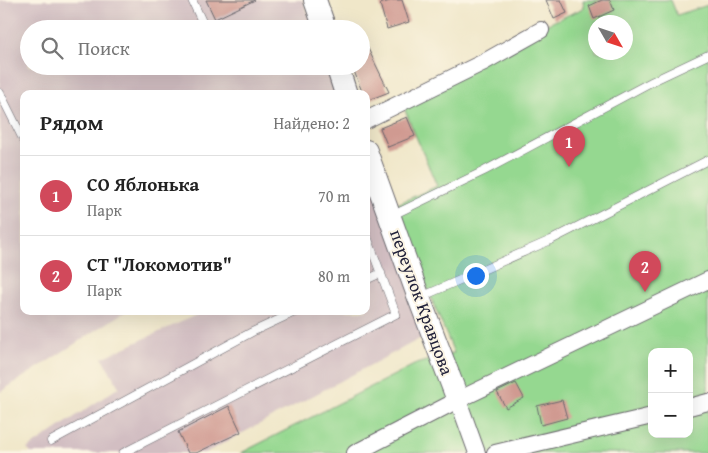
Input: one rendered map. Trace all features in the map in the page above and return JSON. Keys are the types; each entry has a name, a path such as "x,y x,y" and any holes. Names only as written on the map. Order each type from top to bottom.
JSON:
{"street":[{"path":"315,0 322,20"},
{"path":"370,118 484,62 541,30"},
{"path":"340,75 345,90"},
{"name":"переулок Кравцова","path":"370,162 477,453"},
{"path":"355,453 458,400 708,280"},
{"path":"693,406 708,402"},
{"path":"495,453 648,417"}],"lane":[{"path":"192,0 201,20"},
{"path":"390,216 484,171 653,80 708,55"},
{"path":"0,93 20,133"},
{"path":"419,298 551,240 708,160"},
{"path":"123,453 396,314 370,244"},
{"path":"370,278 381,273"},
{"path":"51,441 252,332 288,315"}],"shaded area":[{"path":"0,0 303,0 311,20 20,20 20,75 331,75 337,90 20,90 20,315 120,315 0,392"},
{"path":"370,171 429,334 205,453 31,453 27,449 119,387 102,358 196,315 370,315"}],"green space":[{"path":"583,0 671,0 677,15 708,5 708,453 241,453 416,364 454,353 393,206 437,186 401,101 541,27 584,8"}],"building":[{"path":"206,0 255,0 215,19"},
{"path":"393,0 402,0 409,22 387,29 380,4"},
{"path":"546,0 561,0 567,13 554,19"},
{"path":"602,0 610,0 614,10 603,15 592,15 589,6"},
{"path":"370,53 389,92 370,99 370,90 361,90 356,75 370,75"},
{"path":"407,117 415,136 388,147 380,128"},
{"path":"516,383 524,398 506,408 497,392"},
{"path":"562,400 567,418 541,425 537,406"},
{"path":"229,406 241,432 196,453 188,453 178,432"}],"place":[{"name":"СО Яблонька","path":"569,167"},
{"name":"СТ \"Локомотив\"","path":"645,292"}]}
